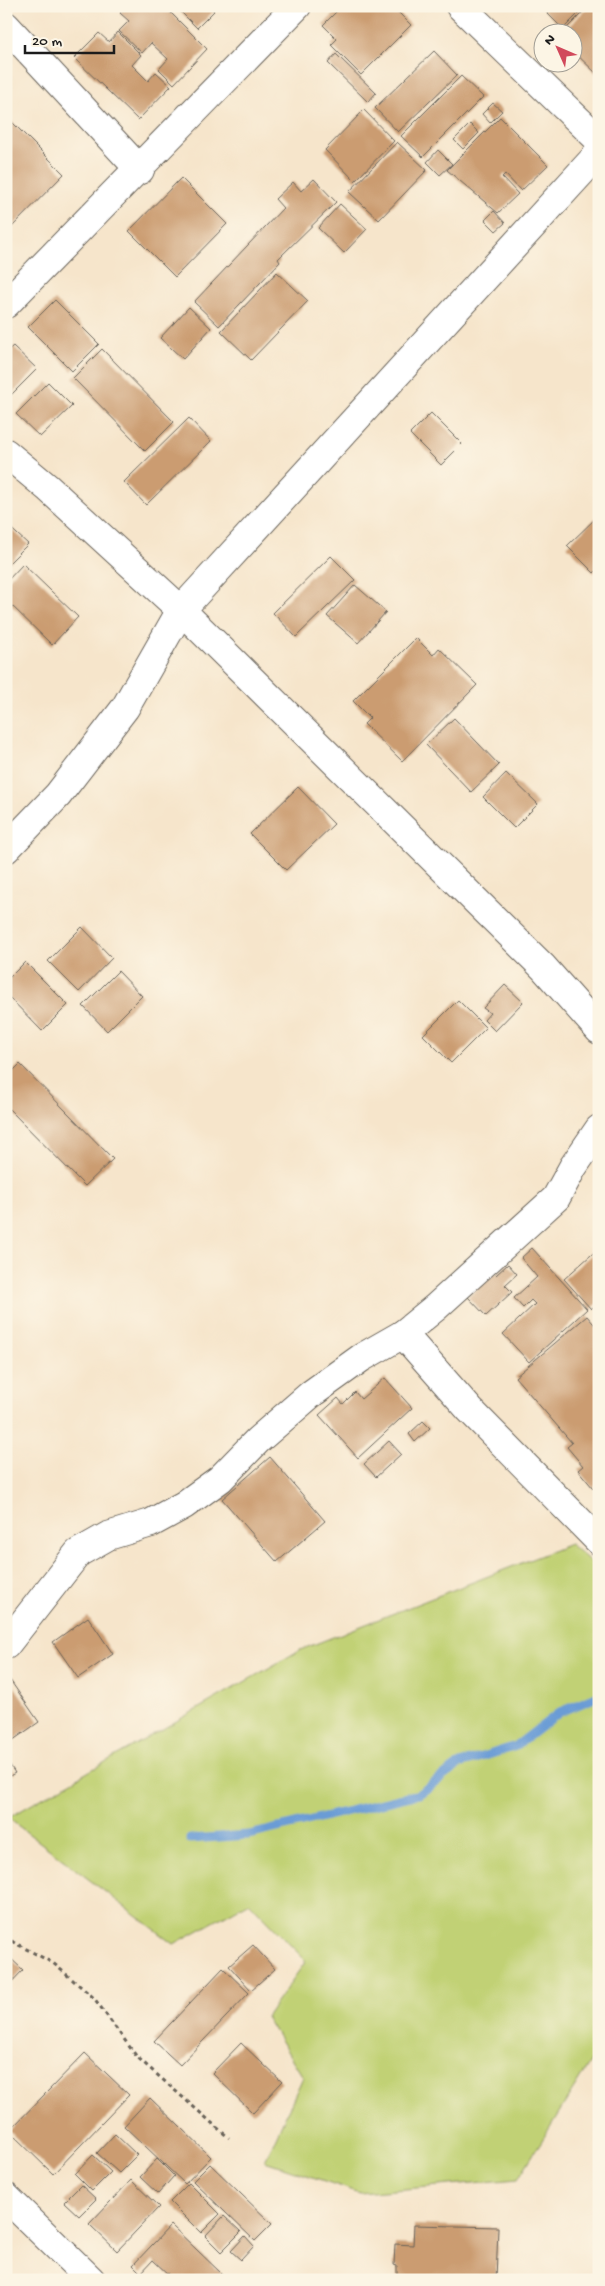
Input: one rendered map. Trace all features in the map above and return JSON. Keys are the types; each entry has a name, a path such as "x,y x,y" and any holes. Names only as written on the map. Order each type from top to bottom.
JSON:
{"street":[{"path":"6,304 140,170 297,6"},
{"path":"460,6 599,140"},
{"path":"6,26 140,170"},
{"path":"6,849 58,795 125,708 180,610 599,153"},
{"path":"6,453 48,488 180,610 543,967 599,1030"},
{"path":"6,1645 78,1553 108,1536 151,1523 184,1504 220,1479 258,1440 311,1394 361,1358 403,1334 556,1198 573,1167 599,1129"},
{"path":"403,1334 470,1410 599,1541"},
{"path":"6,2197 91,2280"}],"path":[{"path":"6,1935 13,1942 53,1963 94,1998 137,2057 229,2138"}],"green space":[{"path":"570,1544 599,1569 599,2048 518,2179 360,2193 265,2161 303,2077 266,2017 306,1961 249,1902 174,1944 8,1818 300,1650"}],"building":[{"path":"127,6 164,6 207,49 174,84 159,69 168,59 151,43 142,53 119,31 129,21 120,13"},
{"path":"175,6 210,6 214,11 197,28"},
{"path":"342,6 349,6 354,10 358,6 392,6 411,25 361,75 331,45 337,39 323,25"},
{"path":"540,6 586,6 570,22 556,22"},
{"path":"589,6 599,6 599,76 582,60 582,22 573,22"},
{"path":"118,32 141,55 132,65 148,81 156,72 171,86 138,120 74,58 99,33 109,42"},
{"path":"434,51 457,75 398,132 375,108"},
{"path":"336,54 376,93 368,102 328,63"},
{"path":"461,76 483,97 423,157 401,136"},
{"path":"493,103 502,111 490,123 482,114"},
{"path":"364,110 394,141 355,181 325,150"},
{"path":"500,117 548,165 521,191 505,174 502,177 518,194 498,213 447,170"},
{"path":"11,121 64,174 8,231 6,126"},
{"path":"470,124 479,133 463,149 454,140"},
{"path":"397,142 427,170 379,220 349,192"},
{"path":"438,150 452,164 440,175 427,162"},
{"path":"181,178 227,224 175,277 129,231"},
{"path":"314,179 336,202 278,259 280,262 219,326 194,302 283,208 275,199 293,182 301,191"},
{"path":"340,204 367,229 344,253 318,228"},
{"path":"494,211 505,223 496,231 485,220"},
{"path":"277,272 308,301 251,360 221,331"},
{"path":"55,300 99,344 72,371 28,327"},
{"path":"189,307 211,328 183,359 160,338"},
{"path":"13,346 37,369 6,400 6,352"},
{"path":"102,349 174,422 145,451 73,378"},
{"path":"48,382 72,406 40,437 16,414"},
{"path":"431,413 462,444 441,465 410,434"},
{"path":"189,418 211,441 146,505 124,482"},
{"path":"599,515 599,568 594,573 567,546"},
{"path":"6,524 28,544 6,566"},
{"path":"331,556 355,580 296,637 273,613"},
{"path":"23,564 78,617 52,645 6,600 6,582"},
{"path":"355,585 386,612 358,643 327,616"},
{"path":"416,638 433,655 439,648 477,685 402,761 364,724 370,718 353,701"},
{"path":"454,718 499,765 471,792 426,745"},
{"path":"506,773 538,804 514,828 483,797"},
{"path":"298,787 334,824 286,870 250,834"},
{"path":"82,927 112,958 79,992 48,961"},
{"path":"25,962 68,1005 42,1031 6,994 6,981"},
{"path":"118,971 142,996 107,1031 83,1006"},
{"path":"505,985 523,1002 495,1031 484,1020 490,1013 483,1008"},
{"path":"458,1000 486,1028 451,1063 423,1035"},
{"path":"20,1064 113,1159 85,1186 6,1106 6,1078"},
{"path":"532,1248 587,1309 529,1362 503,1334 535,1304 531,1300 523,1308 514,1298 537,1277 521,1258"},
{"path":"599,1248 599,1302 591,1309 564,1279"},
{"path":"508,1264 517,1274 505,1285 512,1292 486,1316 468,1297 494,1273 496,1275"},
{"path":"587,1316 599,1330 599,1483 593,1488 578,1470 583,1466 567,1447 572,1443 515,1377"},
{"path":"385,1378 412,1408 358,1458 319,1415 338,1398 343,1404 355,1392 361,1399"},
{"path":"423,1421 430,1428 415,1442 409,1434"},
{"path":"389,1441 401,1454 376,1477 364,1464"},
{"path":"270,1457 325,1521 277,1562 222,1499"},
{"path":"88,1617 113,1654 78,1678 53,1642"},
{"path":"10,1680 39,1722 6,1745 6,1682"},
{"path":"6,1759 15,1773 6,1778"},
{"path":"253,1945 275,1969 251,1990 229,1966"},
{"path":"6,1954 23,1970 6,1988"},
{"path":"223,1968 249,1993 180,2065 154,2041"},
{"path":"241,2043 282,2082 253,2113 212,2073"},
{"path":"85,2053 129,2095 53,2174 9,2131"},
{"path":"150,2098 211,2157 185,2184 124,2126"},
{"path":"115,2134 137,2155 119,2173 97,2153"},
{"path":"93,2155 111,2172 92,2191 75,2174"},
{"path":"157,2159 174,2176 158,2194 140,2177"},
{"path":"210,2164 272,2224 255,2241 193,2181"},
{"path":"131,2180 159,2207 117,2251 89,2224"},
{"path":"189,2183 220,2214 201,2233 170,2202"},
{"path":"81,2185 96,2199 79,2216 64,2202"},
{"path":"224,2216 241,2232 221,2252 205,2236"},
{"path":"171,2225 222,2274 216,2280 167,2280 170,2276 153,2260 141,2273 133,2265"},
{"path":"414,2225 498,2227 496,2280 397,2280 397,2266 394,2265 395,2244 413,2245"},
{"path":"245,2236 254,2246 241,2260 231,2251"}],"waterway":[{"path":"190,1839 249,1835 419,1794 460,1764 516,1746 560,1712 599,1696"}]}
